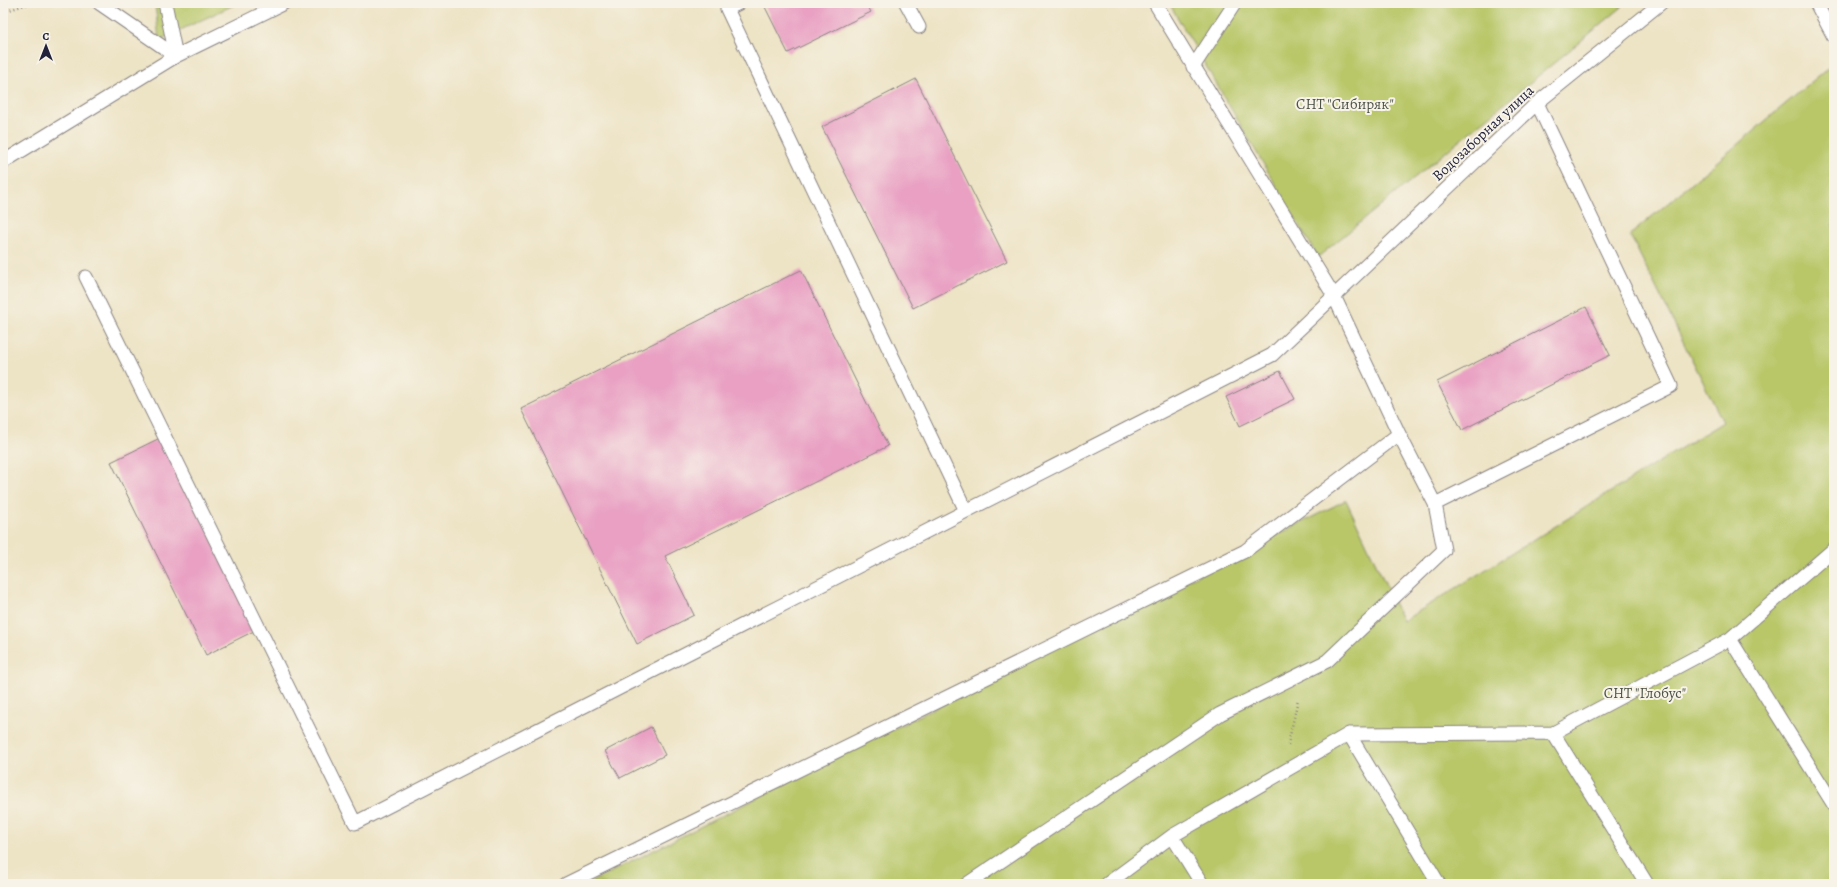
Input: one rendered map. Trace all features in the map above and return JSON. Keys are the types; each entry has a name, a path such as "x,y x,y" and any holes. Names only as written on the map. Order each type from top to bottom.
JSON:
{"lane":[{"path":"99,3 176,56"},
{"path":"165,3 176,56"},
{"path":"3,162 176,56 284,3"},
{"path":"739,3 727,9 966,511"},
{"path":"906,3 919,27"},
{"path":"967,884 1220,714 1327,661 1444,550 1435,504 1399,434 1334,296 1155,3"},
{"path":"1193,67 1234,3"},
{"name":"Водозаборная улица","path":"86,277 355,823 1272,355 1537,103 1661,3"},
{"path":"1816,3 1834,37"},
{"path":"1435,504 1671,386 1537,103"},
{"path":"566,884 1245,551 1399,434"},
{"path":"1107,884 1172,836 1349,734 1553,732 1730,639 1834,548"},
{"path":"1730,639 1834,804"},
{"path":"1553,732 1647,884"},
{"path":"1349,734 1439,884"},
{"path":"1172,836 1202,884"}],"path":[{"path":"3,12 31,3"},
{"path":"1282,773 1304,672"}],"green space":[{"path":"155,3 238,3 159,40"},
{"name":"СНТ \"Сибиряк\"","path":"1169,3 1627,3 1318,257"},
{"name":"СНТ \"Глобус\"","path":"1834,63 1834,884 587,884 1346,500 1403,621 1723,422 1630,235"}],"building":[{"path":"763,3 866,3 871,12 788,53"},
{"path":"916,79 1007,261 913,308 822,127"},
{"path":"801,270 888,446 665,556 694,615 637,644 521,409"},
{"path":"1586,307 1610,355 1462,430 1437,382"},
{"path":"1280,371 1295,399 1240,426 1226,397"},
{"path":"162,437 258,629 206,655 111,462"},
{"path":"651,727 665,755 620,778 605,751"}]}
